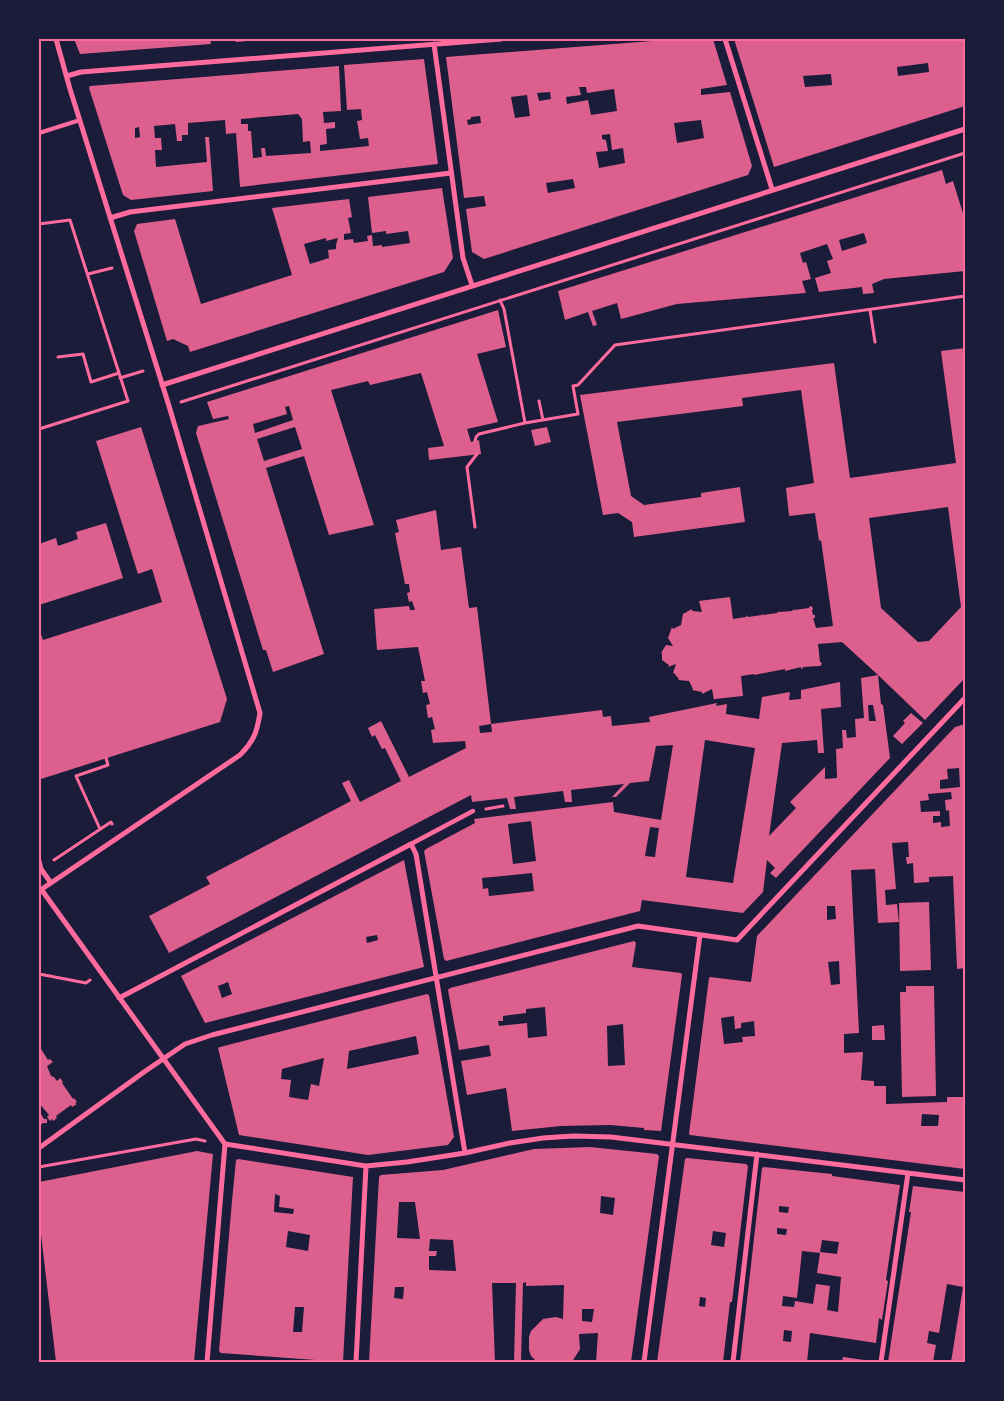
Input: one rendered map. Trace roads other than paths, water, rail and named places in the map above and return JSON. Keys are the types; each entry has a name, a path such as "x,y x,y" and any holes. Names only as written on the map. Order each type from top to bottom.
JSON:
{"street":[{"path":"56,39 169,406 260,713 257,732 250,745 240,755 40,890 225,1144 207,1362"},
{"path":"67,76 82,72 501,39"},
{"path":"725,39 772,189"},
{"path":"434,44 463,258 472,285"},
{"path":"162,385 965,129"},
{"path":"110,218 130,212 451,172"},
{"path":"39,1148 163,1058 185,1044 212,1035 638,926 737,940 965,698"},
{"path":"119,998 473,811"},
{"path":"411,844 416,854 465,1153"},
{"path":"39,861 41,868 51,883"},
{"path":"644,1362 700,935"},
{"path":"225,1144 366,1166 465,1153 542,1138 573,1136 610,1137 965,1180"},
{"path":"733,1362 757,1154"},
{"path":"356,1362 366,1166"},
{"path":"881,1362 908,1173"}],"lane":[{"path":"39,132 80,120"}]}
